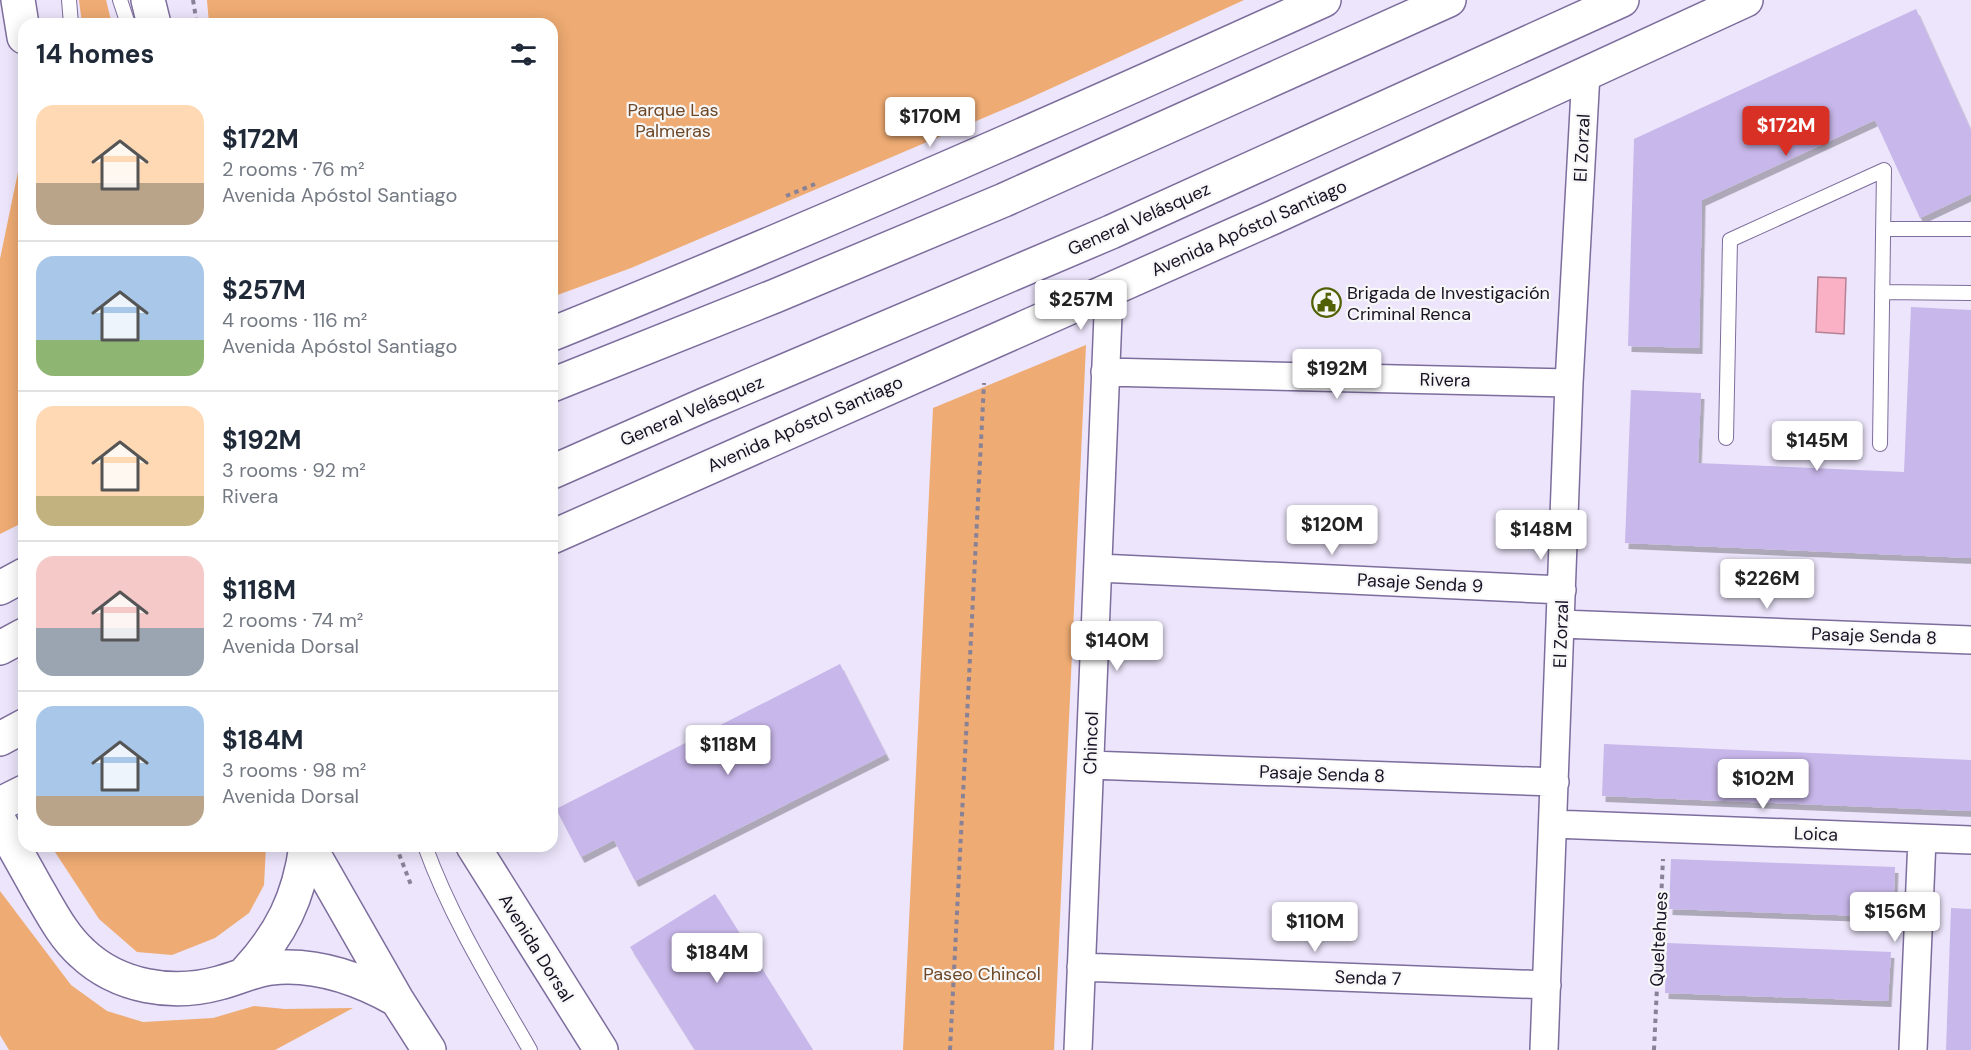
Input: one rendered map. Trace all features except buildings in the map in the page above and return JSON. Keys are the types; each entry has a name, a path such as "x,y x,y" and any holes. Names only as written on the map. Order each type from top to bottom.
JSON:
{"main road":[{"path":"18,0 21,18"},
{"path":"148,0 152,18"},
{"path":"558,332 714,268 1042,128 1324,0"},
{"path":"558,383 1004,200 1449,0"},
{"name":"General Velásquez","path":"558,469 1111,232 1622,0"},
{"name":"Avenida Apóstol Santiago","path":"558,534 1109,291 1746,0"},
{"path":"0,588 18,578"},
{"path":"0,648 18,638"},
{"path":"0,739 18,729"},
{"path":"0,804 18,795"},
{"path":"0,822 68,938 82,954 100,967 120,977 142,985 166,989 193,988 220,982 246,972 273,968 300,968 328,972 352,978 375,988 413,1025"},
{"path":"246,972 276,936 287,915 297,892 307,852"},
{"path":"312,852 413,1025"},
{"name":"Avenida Dorsal","path":"477,852 601,1050"}],"street":[{"name":"El Zorzal","path":"1544,1050 1569,383 1586,73"},
{"name":"Chincol","path":"1078,1050 1109,291"},
{"name":"Rivera","path":"1105,372 1569,383"},
{"name":"Pasaje Senda 9","path":"1099,568 1562,590"},
{"name":"Pasaje Senda 8","path":"1561,624 1971,640"},
{"name":"Pasaje Senda 8","path":"1090,765 1555,783"},
{"name":"Loica","path":"1553,824 1971,840"},
{"path":"1913,1050 1922,838"},
{"name":"Senda 7","path":"1081,967 1547,985"}],"lane":[{"path":"69,0 70,18"},
{"path":"120,0 126,18"},
{"path":"1726,438 1730,240 1884,170 1880,444"},
{"path":"1883,229 1971,229"},
{"path":"1882,292 1971,293"},
{"path":"428,852 462,931 530,1050"},
{"path":"413,1025 435,1050"}],"path":[{"path":"193,0 196,18"},
{"path":"950,1050 986,345"},
{"name":"Queltehues","path":"1654,1050 1664,829"}],"green space":[{"path":"79,0 106,0 110,18 81,18"},
{"name":"Parque Las Palmeras","path":"207,0 1244,0 1021,102 631,268 558,295 558,18 208,18"},
{"path":"18,172 18,525 0,534 0,259"},
{"name":"Paseo Chincol","path":"1086,345 1054,1050 903,1050 933,408"},
{"path":"55,852 266,852 264,885 249,913 215,938 172,955 137,952 99,919"},
{"path":"0,891 71,985 107,1011 143,1022 213,1018 254,1006 285,1009 353,1008 275,1050 9,1050 0,1035"}],"shaded area":[{"path":"1818,277 1846,278 1844,334 1816,332"}],"place":[{"name":"Brigada de Investigación Criminal Renca","path":"1326,303"}]}
